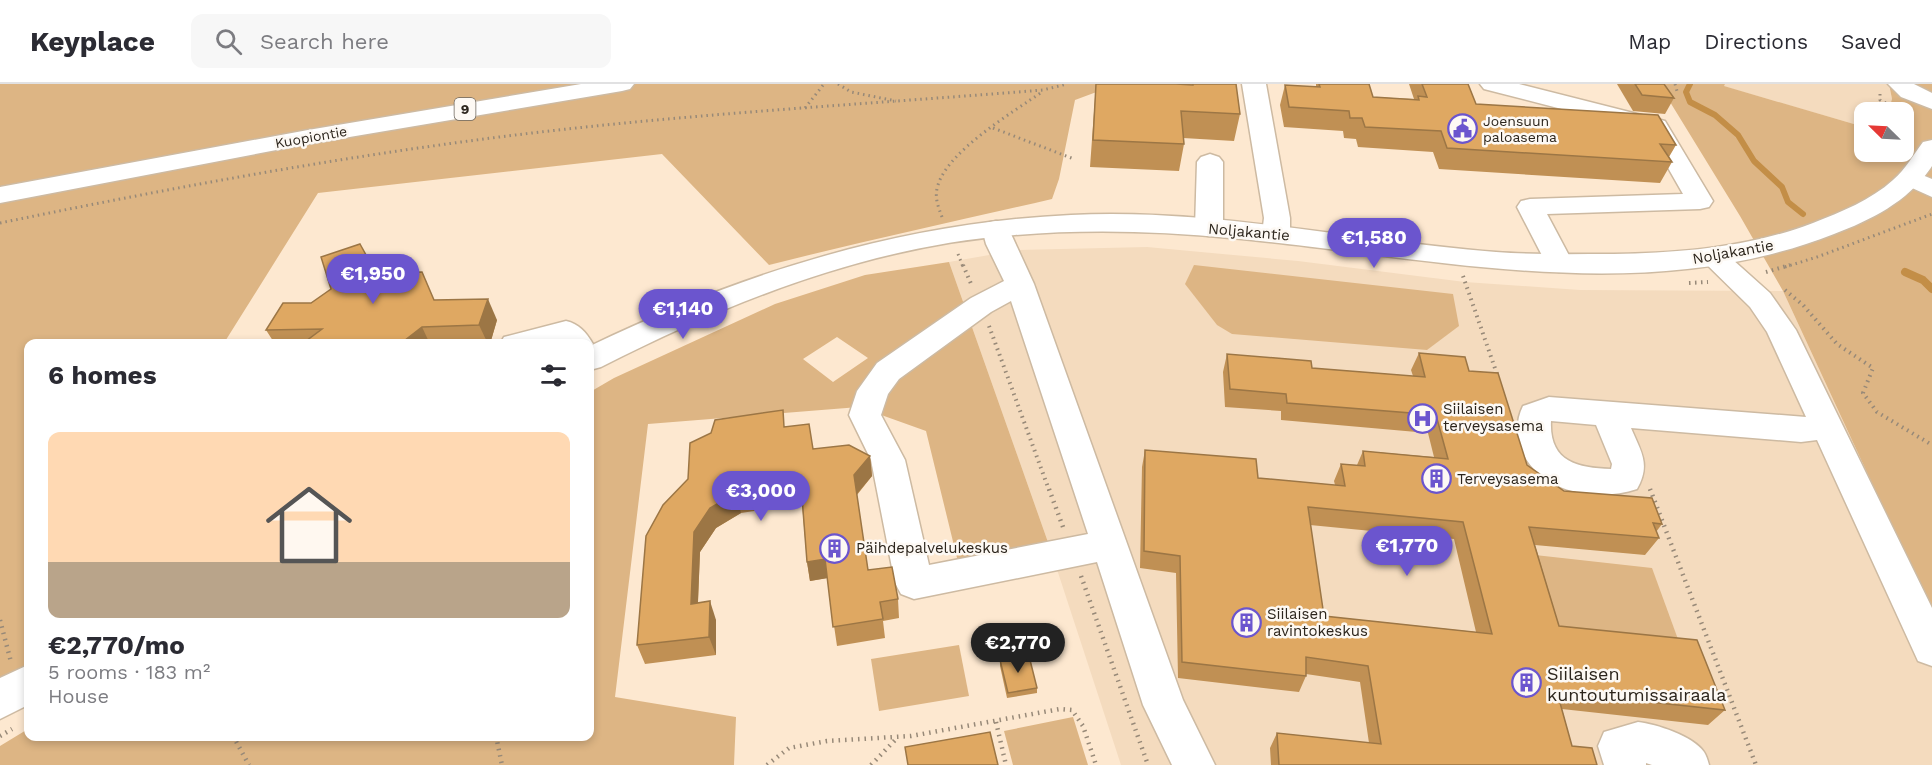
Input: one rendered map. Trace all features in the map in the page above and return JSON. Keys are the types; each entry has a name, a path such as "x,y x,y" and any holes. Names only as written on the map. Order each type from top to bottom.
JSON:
{"main road":[{"name":"Kuopiontie","path":"0,173 396,100 503,84"},
{"name":"Kuopiontie","path":"0,195 398,121 622,84"},
{"path":"1254,84 1276,218 1276,234"},
{"path":"1492,84 1656,126 1700,201 1530,207 1559,263"},
{"path":"1900,84 1909,92 1932,102"},
{"name":"Noljakantie","path":"594,351 759,284 840,258 904,243 955,244 1073,223 1140,224 1276,234 1483,260 1559,263 1669,262 1713,257 1776,246 1818,231 1921,183 1932,147"},
{"path":"1209,228 1210,162"},
{"path":"998,237 1020,284 1164,705 1194,765"},
{"path":"1713,257 1751,276 1760,300 1781,330 1932,648"},
{"path":"1020,284 981,305 888,371 873,391 865,415 888,460 914,583 1109,545"},
{"path":"535,339 566,331 573,339"},
{"path":"1609,415 1629,464 1625,480 1616,483 1575,479 1554,471 1546,462 1533,429 1535,414 1549,409 1801,430 1827,428"},
{"path":"1625,765 1619,746 1632,740 1653,744 1676,755 1688,765"}],"path":[{"path":"805,109 824,84"},
{"path":"838,84 853,93 881,95 898,102"},
{"path":"0,223 143,193 359,156 634,122 1043,90 1067,84"},
{"path":"1675,84 1677,91"},
{"path":"1043,90 959,152 943,173 935,198 1016,394 1148,765"},
{"path":"993,128 1074,159"},
{"path":"1685,283 1751,276 1817,257 1932,213"},
{"path":"955,244 998,237"},
{"path":"1452,274 1471,276"},
{"path":"1463,275 1498,379"},
{"path":"1751,276 1771,279"},
{"path":"1779,286 1803,305 1837,344 1873,368 1863,393 1877,412 1932,445"},
{"path":"1648,484 1756,765"},
{"path":"0,620 15,690"},
{"path":"767,765 789,748 827,741 898,737 996,722 1060,709 1072,710 1083,726 1096,765"},
{"path":"996,722 1006,765"},
{"path":"872,765 898,737"},
{"path":"236,741 249,765"},
{"path":"497,741 502,765"}],"shaded area":[{"path":"0,84 1118,84 1075,100 1059,179 1052,199 769,265 662,154 318,193 227,339 24,339 24,667 0,682"},
{"path":"1659,84 1725,84 1724,86 1854,124 1854,162 1914,162 1914,102 1891,102 1889,84 1932,84 1932,613 1783,291"},
{"path":"1725,84 1889,84 1892,99 1891,102 1854,102 1854,124 1723,86"},
{"name":"Siilaisen terveysasema","path":"1147,247 1298,261 1465,282 1580,290 1783,291 1932,613 1932,765 1121,765 1049,545 949,262 1018,250"},
{"path":"949,262 1049,545 958,562 926,431 859,407 648,424 615,697 736,717 734,765 0,765 0,746 24,731 24,741 594,741 594,390 614,378 775,304 865,275","holes":["837,337 868,358 833,382 803,359"]},
{"path":"1194,265 1453,294 1459,326 1427,350 1232,334 1217,325 1185,284"},
{"path":"1535,555 1652,568 1679,642 1555,627"},
{"path":"959,645 969,696 879,711 871,659"},
{"path":"1073,717 1088,765 1013,765 1004,731"}],"building":[{"path":"1096,84 1236,84 1240,114 1181,111 1184,144 1093,140"},
{"path":"1319,84 1369,84 1373,97 1419,100 1418,96 1427,97 1422,84 1468,84 1476,104 1658,115 1676,145 1660,144 1672,162 1447,148 1441,131 1365,127 1362,118 1350,118 1349,111 1289,107 1285,85 1320,87"},
{"path":"1635,84 1664,84 1674,98 1642,95"},
{"path":"360,244 376,273 422,272 434,300 488,299 479,325 422,327 406,339 309,339 322,329 266,330 283,303 311,303 331,289 321,257"},
{"path":"1419,353 1465,357 1469,371 1498,373 1527,465 1564,491 1652,498 1662,524 1653,523 1659,538 1529,527 1559,626 1697,640 1725,710 1557,692 1572,746 1592,748 1597,765 1279,765 1277,733 1381,744 1368,666 1306,657 1306,676 1182,662 1180,556 1144,551 1145,450 1256,459 1258,478 1345,486 1341,464 1365,466 1363,451 1448,459 1436,415 1287,403 1286,394 1230,389 1227,354 1311,361 1312,368 1425,377","holes":["1308,507 1463,522 1492,634 1324,616"]},
{"name":"Päihdepalvelukeskus","path":"783,410 784,427 809,424 813,449 849,445 870,456 854,475 868,570 892,567 898,599 880,602 883,619 833,627 825,559 807,562 801,484 736,493 710,508 694,532 691,604 710,601 709,637 637,645 646,536 663,505 688,479 690,443 711,433 715,420"},
{"path":"1029,656 1037,688 1008,693 1000,660"},
{"path":"990,732 998,765 908,765 905,747"}],"waterway":[{"path":"1690,84 1686,92 1690,102 1715,115 1738,135 1754,161 1782,187 1788,202 1803,214"},
{"path":"1905,272 1923,280 1932,289"}],"place":[{"name":"Joensuun paloasema","path":"1462,129"},
{"name":"Siilaisen terveysasema","path":"1422,418"},
{"name":"Terveysasema","path":"1436,479"},
{"name":"Päihdepalvelukeskus","path":"835,548"},
{"name":"Siilaisen ravintokeskus","path":"1246,623"},
{"name":"Siilaisen kuntoutumissairaala","path":"1526,683"}]}
